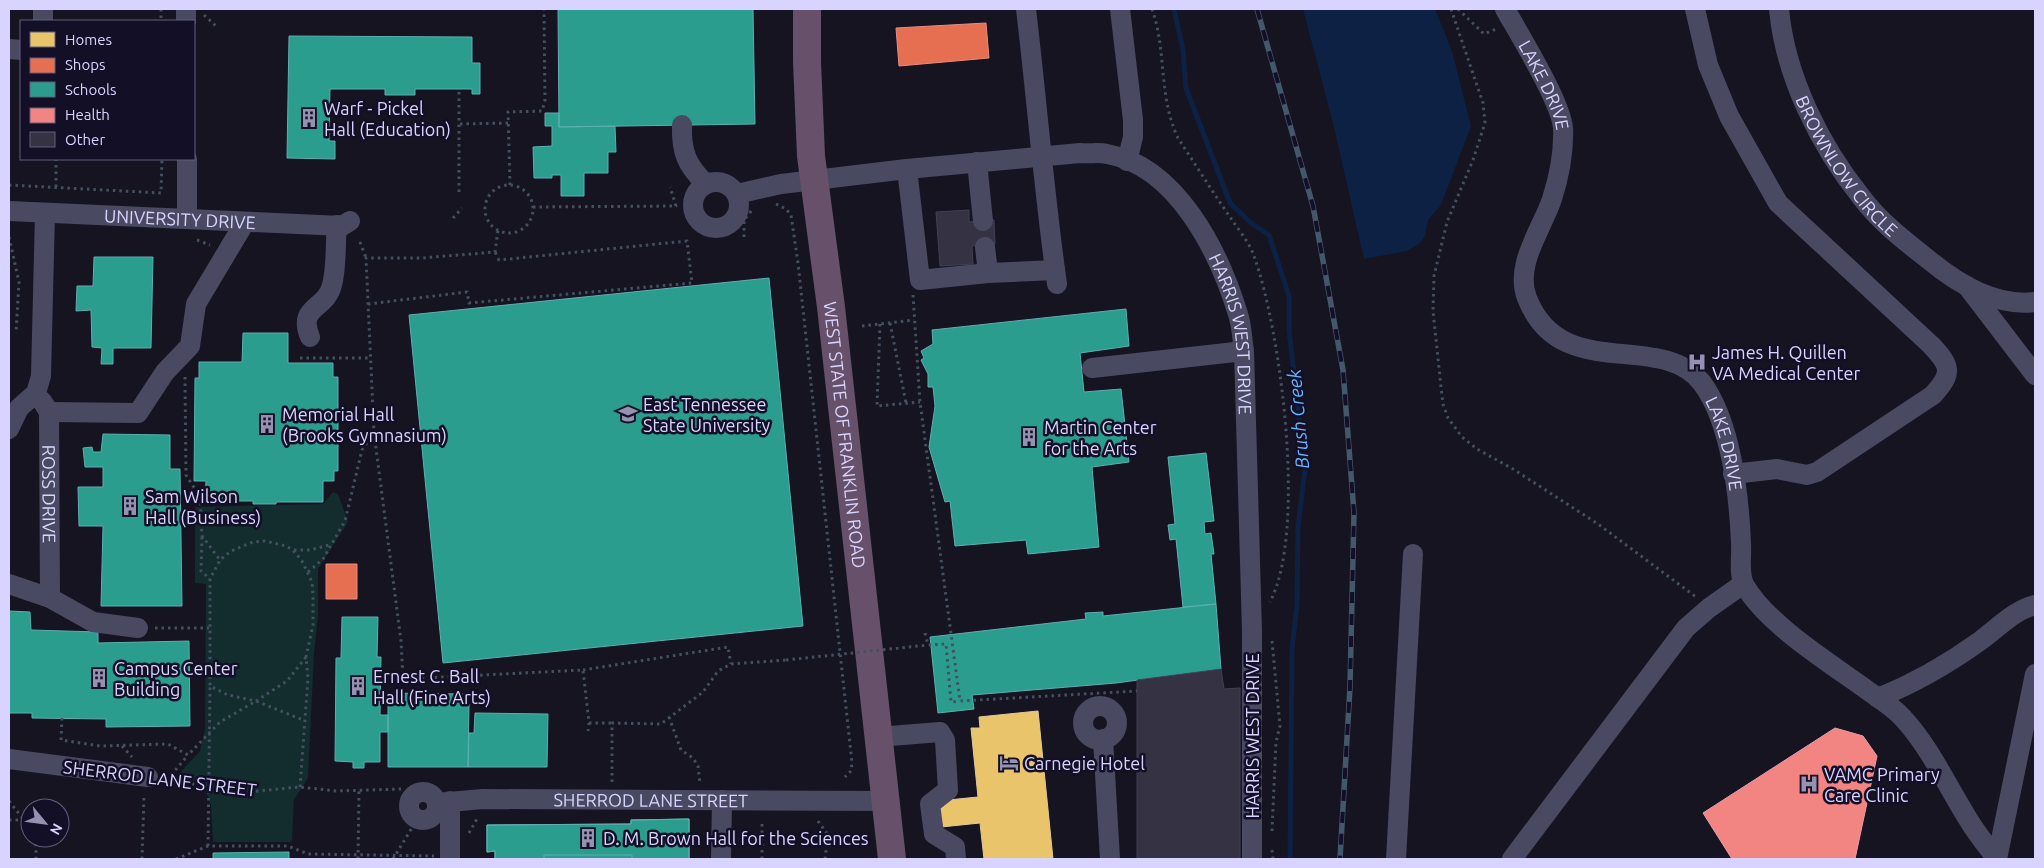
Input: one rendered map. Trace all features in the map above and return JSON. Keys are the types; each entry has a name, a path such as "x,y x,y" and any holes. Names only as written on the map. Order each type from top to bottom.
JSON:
{"highway":[{"name":"WEST STATE OF FRANKLIN ROAD","path":"808,9 807,72 811,156 892,859"}],"street":[{"path":"907,168 920,280 988,273 1056,277 1041,159 1040,128 1026,9"},
{"path":"1120,9 1133,120 1133,137 1127,161"},
{"name":"LAKE DRIVE","path":"1505,9 1551,94 1563,126 1559,176 1528,259 1524,280 1527,298 1551,333 1565,342 1582,349 1670,361 1701,382 1714,404 1721,422 1733,474 1739,516 1743,584"},
{"path":"1695,9 1708,65 1729,116 1778,203 1931,345 1946,364 1948,372 1946,382 1933,395 1817,472 1806,474 1777,469 1733,474"},
{"name":"BROWNLOW CIRCLE","path":"1779,9 1781,27 1795,79 1814,122 1837,163 1862,199 1902,239 1967,286 2001,301 2035,302"},
{"path":"682,125 681,136 687,163 706,184"},
{"name":"HARRIS WEST DRIVE","path":"737,194 781,184 907,168 1041,159 1080,154 1107,154 1127,161 1154,174 1172,188 1188,211 1226,281 1239,316 1244,351 1252,631 1252,859"},
{"path":"186,160 187,219"},
{"path":"977,162 983,221"},
{"path":"720,182 733,189 737,194 739,210 736,216 724,226 709,226 702,223 694,210 696,195 706,184 720,182"},
{"name":"UNIVERSITY DRIVE","path":"9,211 245,222 343,223 332,286 323,302 308,315 305,325 310,337"},
{"path":"9,429 19,408 36,393 41,376 45,213"},
{"path":"36,393 49,412 138,413 150,392 190,346 196,304 245,222"},
{"path":"985,247 988,273"},
{"name":"BROWNLOW CIRCLE","path":"1967,286 2035,375"},
{"path":"1092,368 1244,351"},
{"name":"ROSS DRIVE","path":"49,412 50,598"},
{"path":"1396,859 1413,554"},
{"path":"9,584 50,598 93,622 138,628"},
{"path":"1512,859 1686,628 1709,608 1743,584 1772,618 1900,714 1920,738 1968,819 1997,859"},
{"path":"1878,698 1931,674 1981,641 2011,617 2027,607 2035,605"},
{"path":"1997,859 2035,674"},
{"path":"878,737 940,732 945,740 948,790 930,804 934,834 955,847 956,859"},
{"path":"1103,739 1110,859"},
{"name":"SHERROD LANE STREET","path":"9,759 158,779"},
{"name":"SHERROD LANE STREET","path":"445,858 436,799 885,801"},
{"path":"721,859 722,800"}],"path":[{"path":"510,185 508,112 542,111 546,100 544,9"},
{"path":"1451,9 1483,103 1485,123 1473,160 1447,222 1434,276 1433,312 1443,404 1448,418 1462,437 1477,449 1513,469 1598,524 1709,608"},
{"path":"192,15 216,26"},
{"path":"459,89 459,192"},
{"path":"460,124 508,123"},
{"path":"56,160 56,187"},
{"path":"9,185 161,193 162,160"},
{"path":"510,185 524,190 533,207 530,218 520,230 512,232 498,230 490,224 486,216 486,201 495,189 510,185"},
{"path":"533,207 676,206 670,187"},
{"path":"768,204 777,204 786,209 791,215 798,263 852,763 850,771 845,777"},
{"path":"744,237 744,220 749,212 757,206"},
{"path":"452,218 462,208"},
{"path":"368,304 467,292 469,303 692,283 687,241 499,260 495,252 498,230"},
{"path":"9,237 19,282 16,332"},
{"path":"197,240 210,245"},
{"path":"360,242 366,258 374,432 401,642 403,679 583,670 728,647 731,664"},
{"path":"366,258 422,258 495,252"},
{"path":"913,291 920,402 960,701"},
{"path":"862,326 914,320"},
{"path":"890,323 906,403"},
{"path":"880,324 877,406 920,402"},
{"path":"300,358 371,358"},
{"path":"176,361 185,367 186,475 200,496 201,571 210,579"},
{"path":"308,572 322,559 345,520 362,450 374,432"},
{"path":"202,536 220,560"},
{"path":"208,846 209,787 207,752 210,735 210,579 220,560 231,551 253,542 276,542 293,550 310,550 329,545"},
{"path":"293,550 308,572 313,595 313,625 306,657 308,678 303,720 300,787"},
{"path":"138,628 209,628"},
{"path":"925,633 928,645"},
{"path":"589,724 660,724 703,692 718,671 731,664 928,645 946,644 951,702 1138,691"},
{"path":"158,779 210,735 220,722 287,681 306,657"},
{"path":"583,670 589,724 588,731"},
{"path":"210,686 228,695 256,701 303,720"},
{"path":"669,717 681,750 693,758 698,766 700,783"},
{"path":"62,718 62,740 100,746 168,744 188,755"},
{"path":"612,723 612,777"},
{"name":"SHERROD LANE STREET","path":"158,779 248,792 300,787 336,791 402,790"},
{"path":"358,859 359,790"},
{"path":"9,801 20,815"},
{"path":"142,804 142,859"},
{"path":"467,836 479,815"},
{"path":"762,821 762,859"},
{"path":"818,821 828,835 825,859"},
{"path":"394,858 413,826"},
{"path":"176,859 208,846 288,846 308,854 445,858"}],"green space":[{"path":"333,492 338,494 348,522 318,569 318,615 314,654 308,778 294,800 292,840 290,842 213,842 211,805 203,782 175,778 200,751 205,729 206,584 195,583 195,507 323,504"}],"water":[{"path":"1303,9 1435,9 1452,51 1471,126 1441,205 1428,220 1425,236 1419,244 1407,251 1364,259 1334,127"}],"building: Homes":[{"name":"Carnegie Hotel","path":"1038,711 1053,859 984,859 980,823 941,827 938,801 978,797 971,728 980,728 979,717"}],"building: Shops":[{"path":"986,23 989,58 899,66 896,28"},
{"path":"326,564 357,564 357,599 326,599"}],"building: Schools":[{"path":"558,9 753,9 755,124 559,127"},
{"name":"Warf - Pickel Hall (Education)","path":"289,36 472,37 472,63 480,63 480,94 472,94 472,89 415,89 415,95 385,95 385,89 330,89 329,141 335,141 335,159 287,158"},
{"path":"545,113 559,113 559,127 615,126 616,152 608,152 608,173 584,173 584,196 561,196 561,175 552,175 552,178 534,178 533,147 552,146 552,126 545,126"},
{"path":"94,257 153,257 151,348 113,348 113,364 101,364 102,348 92,347 91,310 76,311 77,286 93,286"},
{"path":"769,278 803,626 443,663 409,315"},
{"name":"Martin Center for the Arts","path":"1126,309 1129,346 1080,353 1084,392 1121,389 1129,462 1092,467 1099,547 1028,554 1026,540 955,546 950,501 945,502 929,447 935,406 933,387 928,387 928,374 921,360 924,358 921,351 933,344 932,330"},
{"name":"Memorial Hall (Brooks Gymnasium)","path":"243,333 288,333 288,363 333,363 333,377 338,377 338,471 334,471 334,481 323,481 323,502 253,504 253,501 205,501 206,481 194,481 195,378 199,378 199,362 242,362"},
{"name":"Sam Wilson Hall (Business)","path":"103,434 170,435 170,469 180,469 182,606 101,606 103,526 79,526 78,487 103,487 103,467 85,467 83,448 92,447 93,452 101,452"},
{"path":"1206,453 1214,521 1204,522 1205,534 1211,533 1214,554 1211,554 1216,604 1183,607 1176,539 1170,540 1168,525 1175,524 1168,457"},
{"path":"1216,604 1221,669 1116,683 972,695 974,709 938,713 930,637 1086,619 1085,613 1103,612 1103,616"},
{"name":"Campus Center Building","path":"9,611 30,612 31,630 98,632 98,643 189,641 190,726 106,727 106,719 32,718 32,713 9,713"},
{"name":"Ernest C. Ball Hall (Fine Arts)","path":"342,617 378,617 377,657 381,657 380,715 388,715 388,732 380,732 380,762 364,762 364,768 353,768 353,762 335,761 336,658 341,658"},
{"path":"388,693 463,694 463,704 469,704 468,767 388,767"},
{"path":"475,713 548,714 547,767 468,767 469,733 474,733"},
{"name":"D. M. Brown Hall for the Sciences","path":"689,819 689,859 632,859 632,855 544,855 544,859 495,859 495,851 487,852 487,825 631,824 631,820"},
{"name":"D. M. Brown Hall for the Sciences","path":"689,819 689,859 495,859 495,851 487,852 487,825 631,824 631,820"},
{"path":"289,852 289,859 213,859 213,853"}],"building: Health":[{"name":"VAMC Primary Care Clinic","path":"1835,728 1863,736 1877,756 1855,859 1732,859 1703,813"}],"building: Other":[{"path":"969,210 969,222 994,220 995,244 972,246 973,264 940,266 936,212"},
{"path":"1221,669 1224,689 1240,688 1240,859 1137,859 1137,680"}],"waterway":[{"name":"Brush Creek","path":"1174,9 1183,50 1186,88 1230,203 1251,223 1269,235 1289,296 1289,330 1305,468 1298,527 1297,605 1292,648 1290,859"}],"railway":[{"path":"1257,9 1313,206 1343,370 1354,513 1350,687 1340,859"}],"place":[{"name":"Warf - Pickel Hall (Education)","path":"309,118"},
{"name":"James H. Quillen VA Medical Center","path":"1697,362"},
{"name":"East Tennessee State University","path":"628,414"},
{"name":"Memorial Hall (Brooks Gymnasium)","path":"267,424"},
{"name":"Martin Center for the Arts","path":"1029,437"},
{"name":"Sam Wilson Hall (Business)","path":"130,506"},
{"name":"Campus Center Building","path":"99,678"},
{"name":"Ernest C. Ball Hall (Fine Arts)","path":"358,686"},
{"name":"Carnegie Hotel","path":"1009,763"},
{"name":"VAMC Primary Care Clinic","path":"1809,784"},
{"name":"D. M. Brown Hall for the Sciences","path":"588,838"}]}
